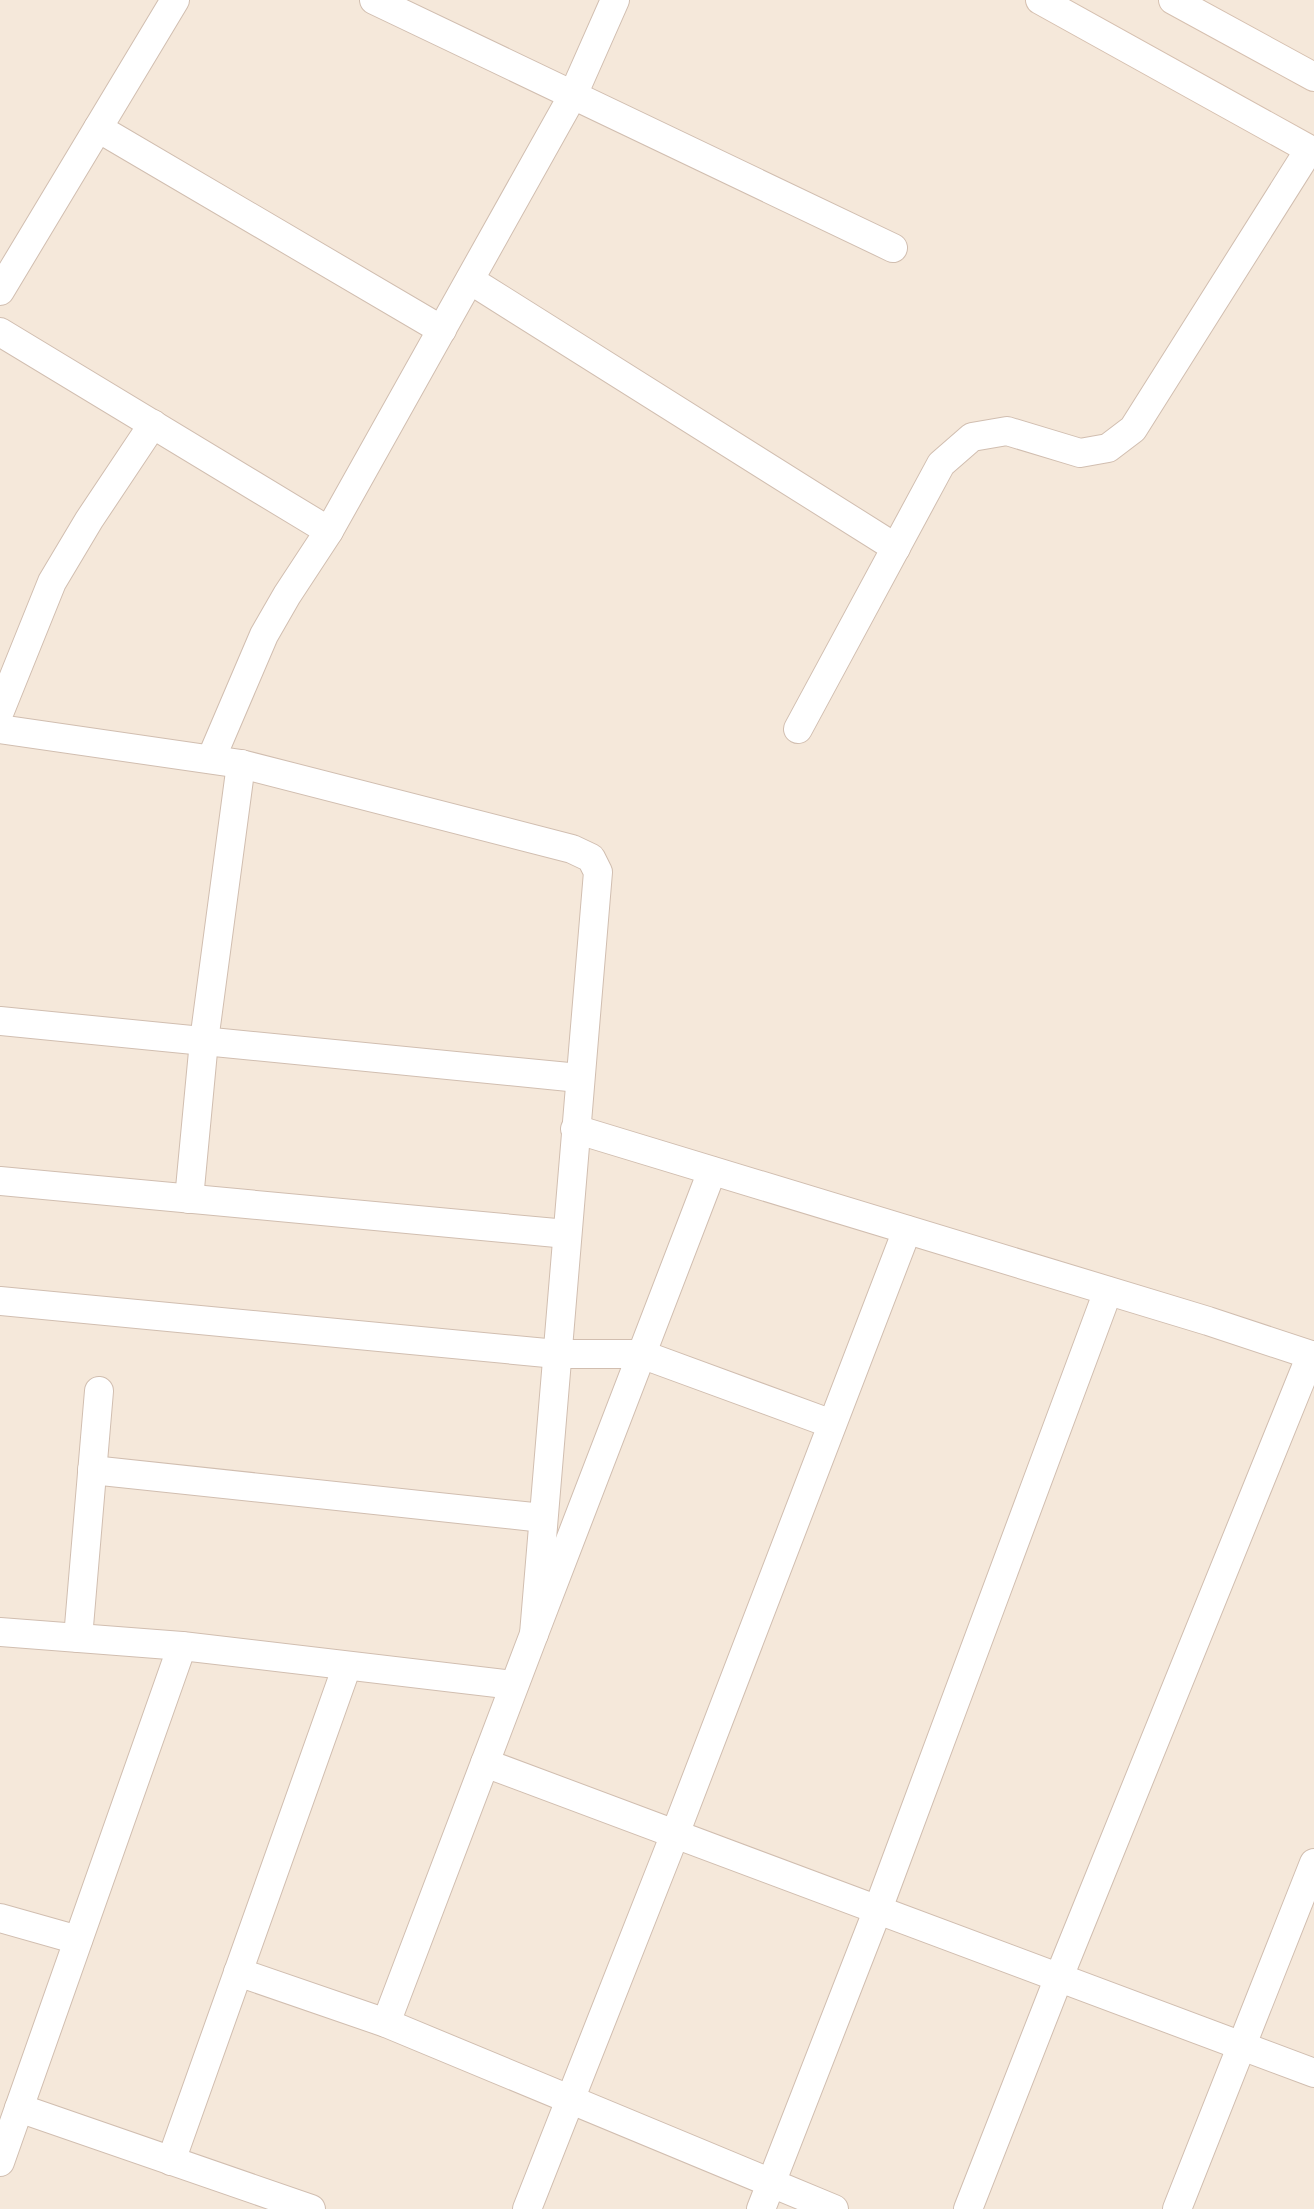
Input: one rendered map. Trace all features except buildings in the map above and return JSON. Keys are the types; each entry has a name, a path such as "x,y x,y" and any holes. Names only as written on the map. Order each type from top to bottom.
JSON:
{"street":[{"path":"0,291 174,0"},
{"path":"374,0 893,248"},
{"path":"211,759 264,635 287,595 329,531 573,95 615,0"},
{"path":"798,729 941,464 972,437 1007,431 1080,453 1108,448 1133,429 1312,151 1040,0"},
{"path":"1173,0 1314,77"},
{"path":"98,128 442,330"},
{"path":"470,280 896,548"},
{"path":"0,332 329,531"},
{"path":"0,711 52,582 89,520 153,424"},
{"path":"0,729 241,764 572,850 591,858 598,872 534,1634"},
{"path":"189,1199 204,1041 241,764"},
{"path":"0,1021 580,1078"},
{"path":"575,1129 1108,1290 1312,1355 1058,1977 968,2209"},
{"path":"386,2023 712,1171"},
{"path":"0,1181 567,1234"},
{"path":"527,2209 675,1834 907,1230"},
{"path":"761,2209 878,1909 1108,1290"},
{"path":"0,1300 557,1354 641,1354 832,1424"},
{"path":"78,1638 99,1391"},
{"path":"92,1470 543,1518"},
{"path":"0,1632 182,1646 514,1685"},
{"path":"0,2162 182,1646"},
{"path":"171,2161 347,1666"},
{"path":"485,1763 1314,2073"},
{"path":"1177,2209 1314,1863"},
{"path":"0,1918 78,1940"},
{"path":"238,1972 386,2023 834,2209"},
{"path":"18,2108 311,2209"}],"shaded area":[{"path":"0,0 1314,0 1314,2209 0,2209"}]}
